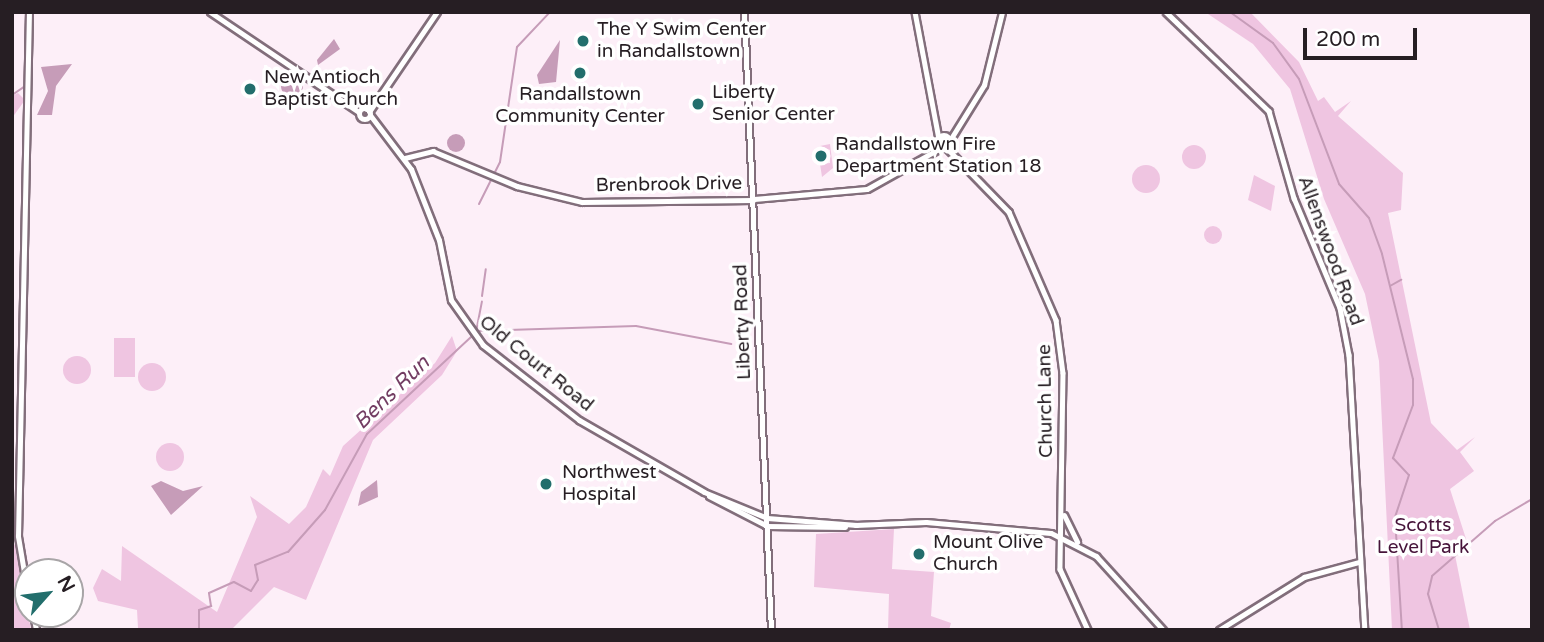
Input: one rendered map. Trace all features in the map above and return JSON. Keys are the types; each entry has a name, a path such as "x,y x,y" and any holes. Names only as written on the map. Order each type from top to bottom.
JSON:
{"main road":[{"path":"22,558 18,536 29,12"},
{"name":"Old Court Road","path":"210,12 366,113 405,158 435,229 450,300 473,336 579,420 767,526 1007,527 1062,537 1079,544 1163,630"},
{"name":"Liberty Road","path":"744,12 771,630"},
{"name":"Brenbrook Drive","path":"754,200 860,191 933,153 957,128 989,71 1002,12"},
{"name":"Old Court Road","path":"704,492 767,518 857,525"},
{"path":"1064,515 1079,544"}],"street":[{"path":"366,113 437,12"},
{"name":"Church Lane","path":"915,12 935,125 944,141 1014,219 1056,320 1063,373 1057,439 1064,515 1062,579 1088,630"},
{"name":"Allenswood Road","path":"1166,12 1269,111 1294,198 1335,293 1349,355 1365,630"},
{"name":"Brenbrook Drive","path":"405,158 433,151 490,175 599,203 754,200"},
{"path":"1219,630 1304,576 1359,562"}],"green space":[{"name":"Scotts Level Park","path":"1205,12 1250,12 1299,62 1318,101 1324,97 1335,112 1351,101 1338,116 1403,173 1401,210 1388,213 1431,423 1457,450 1475,437 1460,452 1474,471 1450,489 1468,545 1455,555 1470,630 1392,630 1379,361 1365,294 1324,199 1290,89 1253,44"},
{"path":"18,93 25,100 12,118 12,96"},
{"path":"830,144 833,168 822,177 820,164 830,163 830,150 820,146"},
{"path":"1194,145 1202,149 1206,157 1202,165 1194,169 1186,165 1182,157 1186,149"},
{"path":"1146,165 1156,169 1160,179 1156,189 1146,193 1136,189 1132,179 1136,169"},
{"path":"1254,175 1275,186 1271,211 1248,200"},
{"path":"1209,226 1217,226 1222,235 1220,242 1209,244 1204,239 1204,231"},
{"path":"452,336 457,351 442,375 373,440 306,600 274,587 231,630 146,630 138,628 137,610 98,601 93,588 102,569 121,581 122,546 217,612 257,517 250,496 289,524 306,507 323,469 330,476 343,446 435,363"},
{"path":"114,338 135,338 135,377 114,377"},
{"path":"77,356 87,360 91,370 87,380 77,384 67,380 63,370 67,360"},
{"path":"152,363 162,367 166,377 162,387 152,391 142,387 138,377 142,367"},
{"path":"170,443 180,447 184,457 180,467 170,471 160,467 156,457 160,447"},
{"path":"894,529 892,569 934,572 931,616 951,623 949,630 888,630 889,594 814,587 816,534"},
{"path":"12,542 17,558 14,558 14,628 31,630 12,630"}],"shaded area":[{"path":"334,39 340,49 318,65 317,60"},
{"path":"560,40 556,82 539,84 537,75"},
{"path":"72,64 56,86 52,115 37,115 48,91 41,67"},
{"path":"292,75 300,78 303,86 300,94 292,97 284,94 281,86 284,78"},
{"path":"456,134 462,137 465,143 462,149 456,152 450,149 447,143 450,137"},
{"path":"377,480 378,497 358,506 361,492"},
{"path":"161,481 183,491 203,486 171,515 151,486"}],"waterway":[{"name":"Bens Run","path":"479,204 500,162 517,47 550,12"},
{"path":"1230,12 1273,43 1299,79 1339,184 1369,218 1382,254 1413,379 1413,405 1393,458 1409,475 1395,517 1402,630"},
{"path":"12,95 24,87"},
{"name":"Bens Run","path":"482,296 486,269"},
{"path":"1390,286 1401,280"},
{"name":"Bens Run","path":"476,332 482,302"},
{"path":"479,331 636,326 731,344"},
{"name":"Bens Run","path":"199,630 199,610 211,606 209,593 234,582 251,591 258,580 255,565 288,552 325,510 367,434 472,336"},
{"path":"1439,630 1428,594 1432,576 1495,521 1532,499"}],"place":[{"name":"The Y Swim Center in Randallstown","path":"583,41"},
{"name":"Randallstown Community Center","path":"580,73"},
{"name":"New Antioch Baptist Church","path":"250,89"},
{"name":"Liberty Senior Center","path":"698,104"},
{"name":"Randallstown Fire Department Station 18","path":"821,156"},
{"name":"Northwest Hospital","path":"546,484"},
{"name":"Mount Olive Church","path":"919,554"}]}
